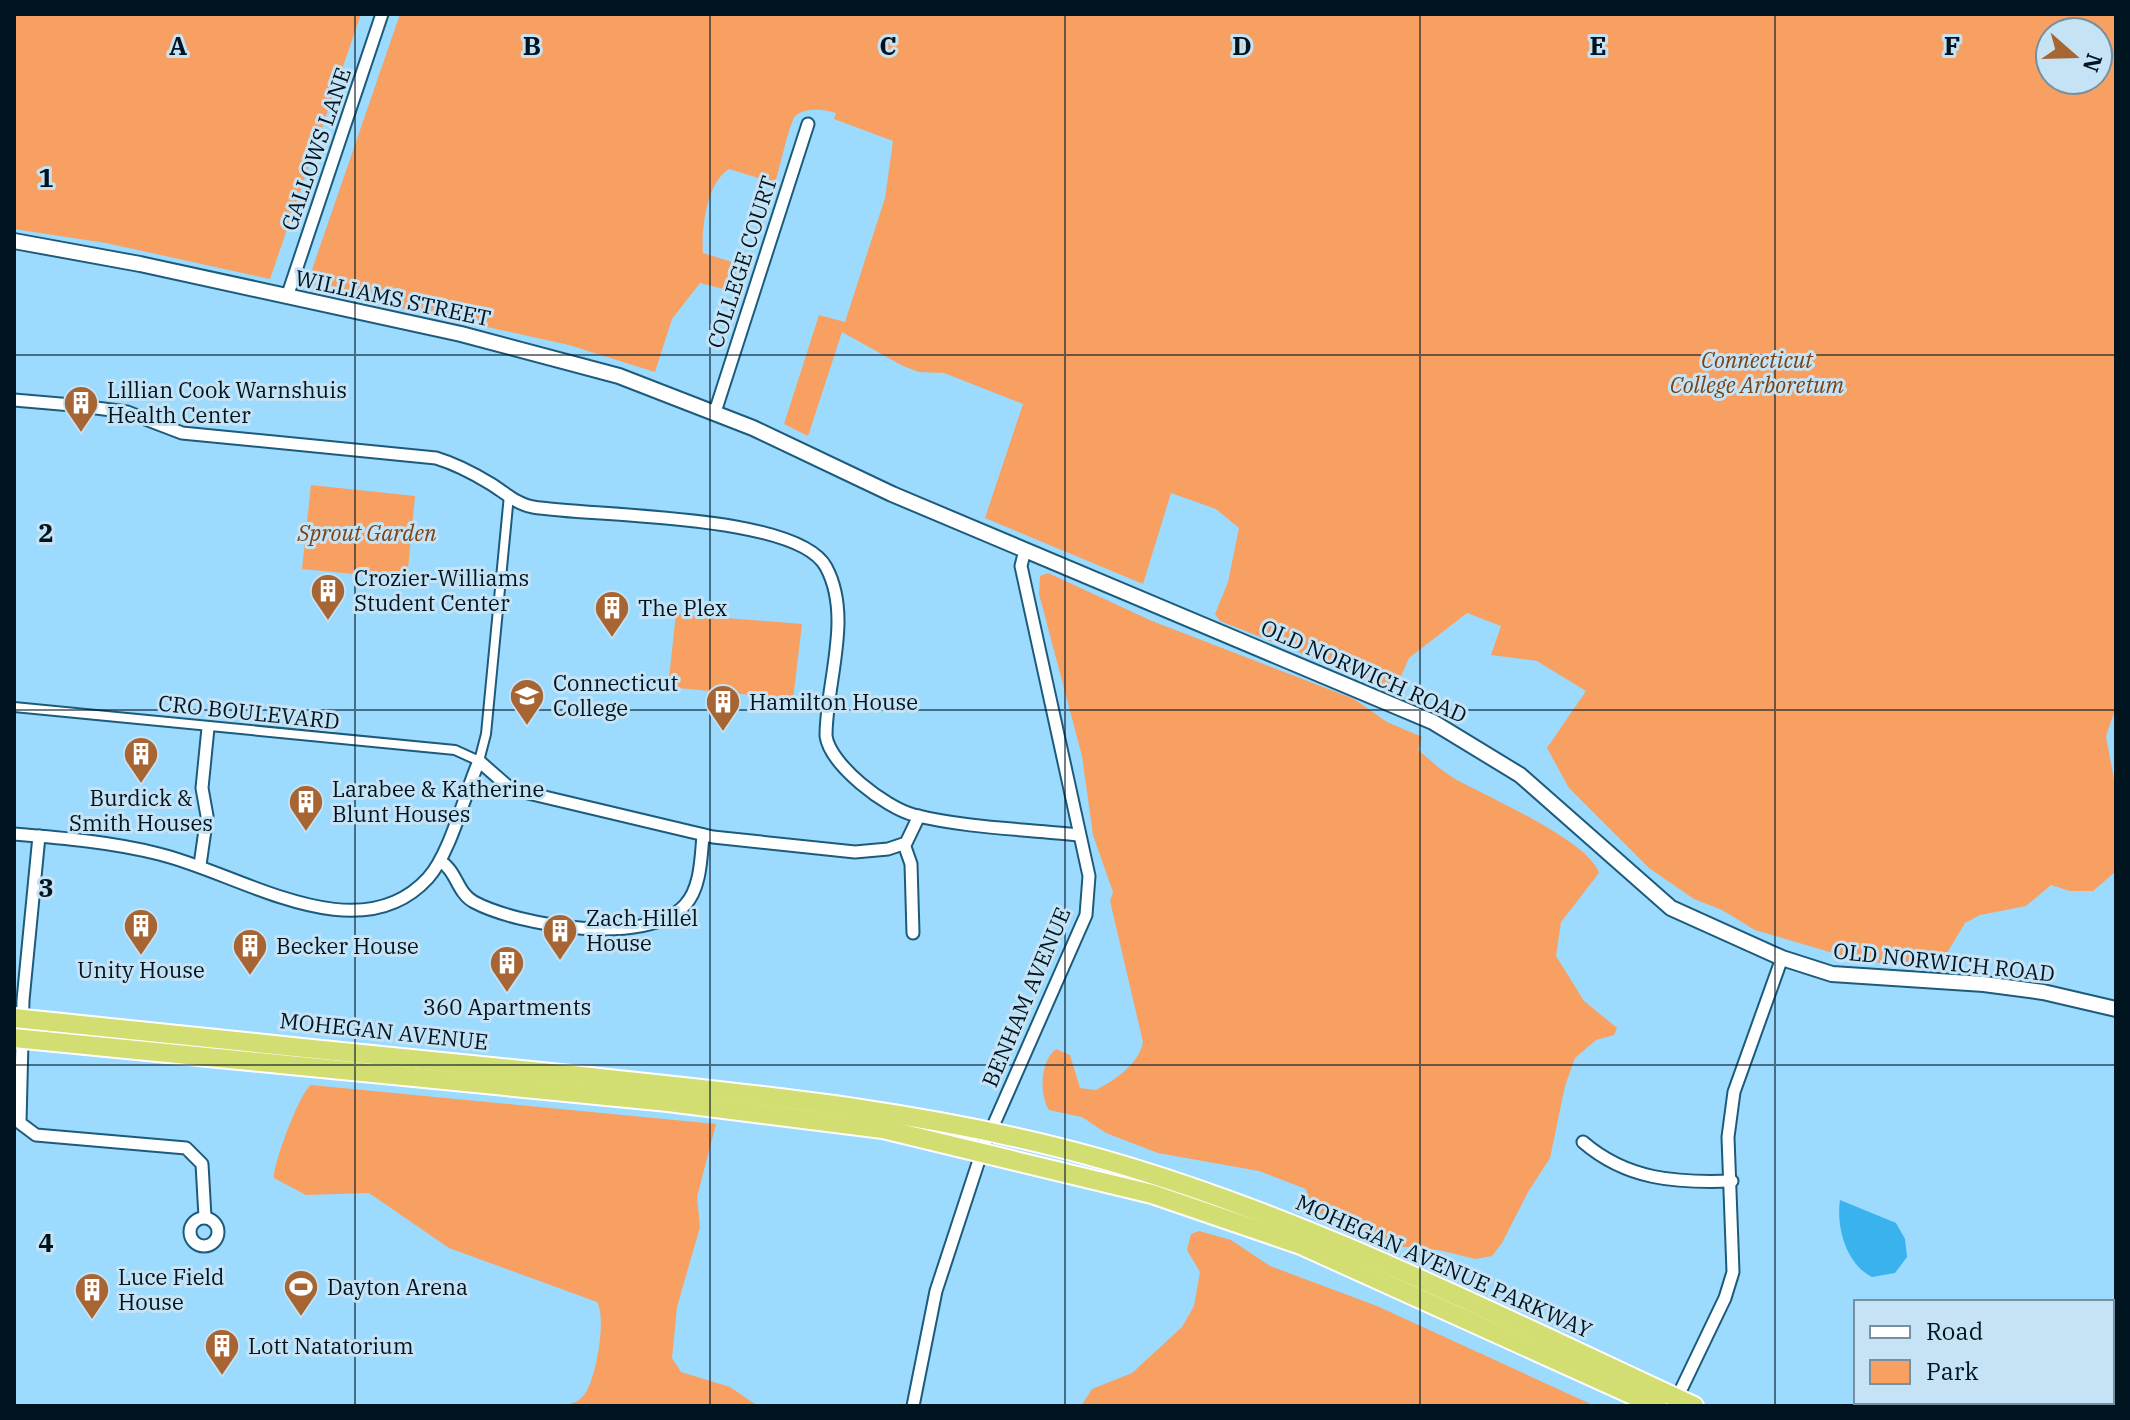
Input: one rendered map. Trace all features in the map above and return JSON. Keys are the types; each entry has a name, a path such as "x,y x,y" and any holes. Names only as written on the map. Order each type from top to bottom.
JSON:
{"highway":[{"name":"MOHEGAN AVENUE","path":"18,1019 749,1103"},
{"name":"MOHEGAN AVENUE","path":"18,1039 749,1103"},
{"name":"MOHEGAN AVENUE PARKWAY","path":"749,1103 820,1100 990,1130 1191,1186 1374,1256 1685,1402"},
{"name":"MOHEGAN AVENUE PARKWAY","path":"749,1103 982,1151 1152,1194 1301,1245 1657,1406"}],"street":[{"name":"GALLOWS LANE","path":"287,297 382,14"},
{"name":"COLLEGE COURT","path":"715,412 808,124"},
{"name":"WILLIAMS STREET","path":"14,241 140,264 551,356 619,376 753,428"},
{"path":"14,400 72,405"},
{"path":"96,408 127,412 182,433 436,458 463,468 534,507 708,521 784,541 814,554 831,580 837,618 826,721 829,750 860,782 904,811 919,816 1078,835"},
{"name":"OLD NORWICH ROAD","path":"753,428 892,494 1433,722 1520,775 1671,908 1782,958 1832,974 1984,984 2043,992 2116,1009"},
{"path":"14,834 119,845 200,865 296,904 369,910 402,899 423,883 440,861 479,761 487,726 509,495"},
{"name":"BENHAM AVENUE","path":"913,1406 936,1291 982,1151 1086,915 1089,876 1021,566 1025,550"},
{"name":"CRO BOULEVARD","path":"14,707 455,750 479,761"},
{"path":"200,865 207,816 202,788 208,728"},
{"path":"479,761 511,789 703,835 832,851 873,851 904,844"},
{"path":"913,933 911,864 904,844 919,816"},
{"path":"440,861 450,868 469,899 510,916 621,929 652,923 686,905 696,884 703,835"},
{"path":"39,836 18,1019 18,1118 28,1133 179,1146 192,1152 202,1164 205,1217"},
{"path":"1685,1402 1733,1272 1728,1137 1734,1092 1782,958"},
{"path":"1583,1142 1611,1161 1675,1183 1732,1181"}],"green space":[{"path":"14,14 361,14 270,279 106,243 14,229"},
{"name":"Connecticut College Arboretum","path":"400,14 2116,14 2116,707 2106,736 2116,791 2116,871 2093,891 2070,891 2051,885 2026,906 1980,915 1965,923 1942,961 1887,964 1850,958 1755,930 1722,910 1694,899 1649,868 1569,788 1547,748 1586,691 1537,661 1491,655 1501,626 1467,613 1409,658 1395,690 1220,621 1215,614 1228,582 1239,528 1216,509 1171,493 1143,584 985,518 1023,404 944,373 919,372 903,366 842,332 808,436 784,424 819,315 845,322 885,198 893,141 834,119 836,113 812,110 796,116 775,183 729,169 721,175 707,206 703,253 748,267 739,293 700,283 672,319 655,372 569,345 306,287"},
{"name":"Sprout Garden","path":"311,485 415,496 407,579 302,569"},
{"path":"1048,573 1152,621 1354,699 1387,722 1422,737 1418,750 1457,780 1536,821 1577,847 1599,873 1561,922 1556,956 1584,1001 1617,1028 1614,1035 1596,1040 1575,1058 1565,1086 1550,1158 1492,1256 1475,1259 1439,1250 1396,1246 1319,1213 1313,1208 1306,1189 1259,1171 1158,1153 1106,1133 1082,1117 1049,1110 1044,1095 1044,1069 1056,1049 1070,1055 1080,1088 1096,1090 1131,1064 1143,1042 1110,901 1113,892 1093,835 1082,756 1039,594 1040,576"},
{"path":"676,614 802,624 793,699 668,687"},
{"path":"311,1085 716,1124 697,1197 700,1227 677,1307 672,1358 681,1372 730,1387 758,1406 555,1406 578,1400 588,1387 600,1335 597,1302 449,1248 369,1193 306,1195 274,1178 288,1129"},
{"path":"1199,1231 1231,1240 1270,1266 1377,1306 1595,1406 1081,1406 1092,1389 1132,1373 1182,1327 1194,1306 1200,1272 1187,1250 1191,1234"}],"water":[{"path":"1840,1200 1896,1223 1905,1239 1907,1257 1895,1273 1872,1277 1855,1263 1842,1233"}],"tunnel":[{"path":"72,405 96,408"}],"place":[{"name":"Lillian Cook Warnshuis Health Center","path":"81,434"},
{"name":"Crozier-Williams Student Center","path":"328,622"},
{"name":"The Plex","path":"612,639"},
{"name":"Connecticut College","path":"527,727"},
{"name":"Hamilton House","path":"723,733"},
{"name":"Burdick & Smith Houses","path":"141,785"},
{"name":"Larabee & Katherine Blunt Houses","path":"306,833"},
{"name":"Unity House","path":"141,957"},
{"name":"Zach Hillel House","path":"560,962"},
{"name":"Becker House","path":"250,977"},
{"name":"360 Apartments","path":"507,994"},
{"name":"Dayton Arena","path":"301,1318"},
{"name":"Luce Field House","path":"92,1321"},
{"name":"Lott Natatorium","path":"222,1377"}]}
